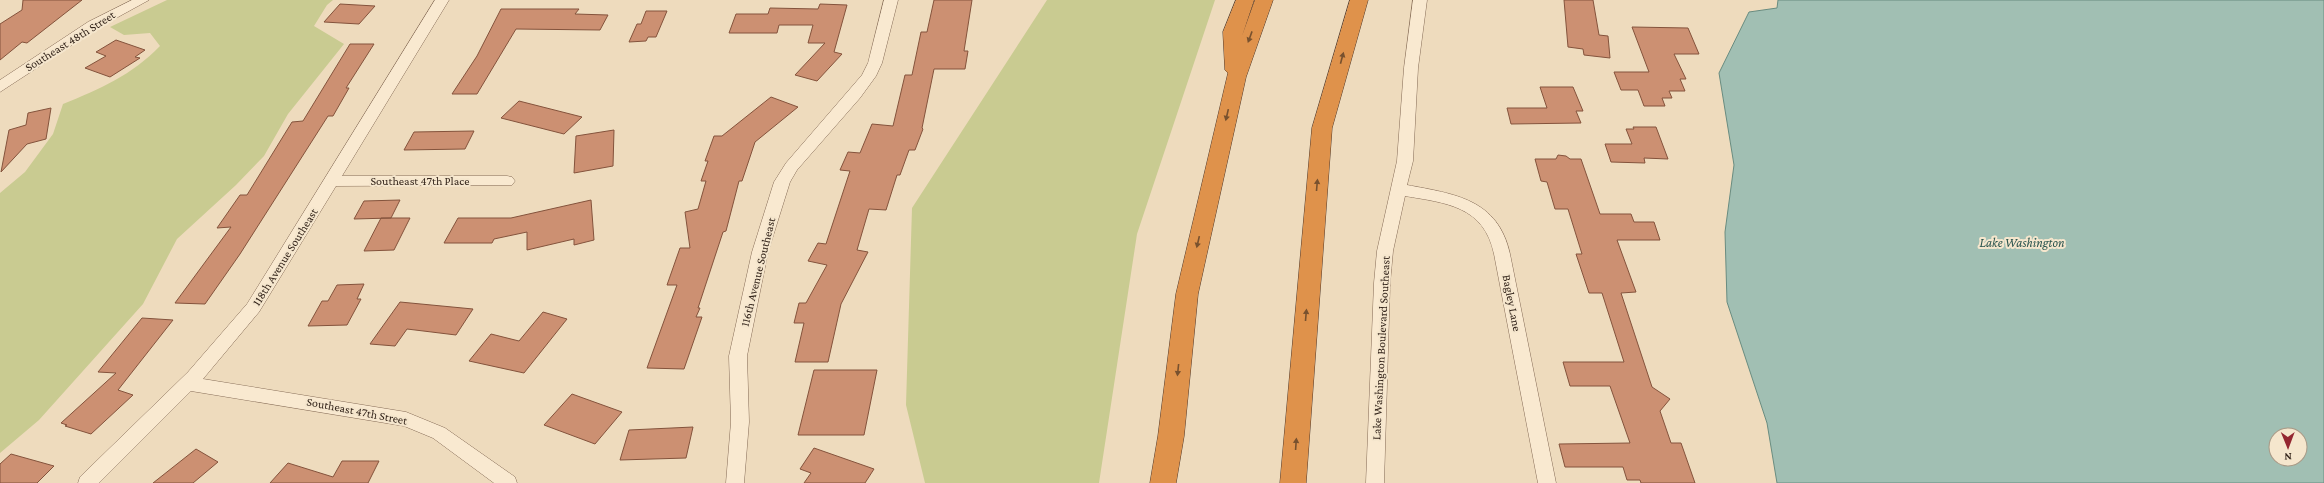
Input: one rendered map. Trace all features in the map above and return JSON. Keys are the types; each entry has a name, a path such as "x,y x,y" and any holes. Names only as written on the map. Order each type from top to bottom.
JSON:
{"highway":[{"path":"1236,77 1232,32 1245,0"},
{"path":"1162,483 1171,436 1187,294 1236,77 1264,0"},
{"path":"1293,483 1322,128 1358,0"}],"street":[{"name":"Southeast 48th Street","path":"0,87 93,25 142,0"},
{"name":"118th Avenue Southeast","path":"87,483 188,384 225,345 253,308 333,180 442,0"},
{"name":"116th Avenue Southeast","path":"736,483 740,422 738,356 760,252 782,182 791,167 856,95 869,76 875,63 891,0"},
{"name":"Lake Washington Boulevard Southeast","path":"1375,483 1382,283 1385,251 1405,162 1410,68 1420,0"},
{"name":"Southeast 47th Place","path":"333,180 507,181"},
{"name":"Bagley Lane","path":"1398,189 1455,200 1470,207 1494,229 1503,258 1548,483"},
{"name":"Southeast 47th Street","path":"188,384 309,402 406,419 439,432 508,483"}],"green space":[{"path":"167,0 333,0 327,5 314,26 344,44 288,114 264,156 236,185 177,239 143,304 39,420 0,453 0,193 25,172 53,134 63,104 103,87 127,73 160,46 150,33 124,35 110,27"},
{"path":"1047,0 1215,0 1137,234 1099,483 925,483 906,405 912,208"}],"water":[{"name":"Lake Washington","path":"1778,0 2324,0 2324,483 1777,483 1767,423 1727,302 1725,232 1734,165 1719,73 1749,12 1777,8"}],"building":[{"path":"23,0 82,0 27,43 22,42 0,60 0,24 22,10"},
{"path":"934,0 972,0 964,51 968,51 965,69 934,69 923,129 915,150 909,150 900,175 897,175 886,210 869,209 857,250 868,252 841,304 828,362 795,362 804,323 794,323 799,303 806,303 827,265 808,261 818,243 826,244 850,171 840,170 848,152 860,153 872,124 893,126 905,75 912,75 921,32 927,32"},
{"path":"1564,0 1593,0 1599,35 1608,36 1610,58 1584,55 1583,49 1568,47"},
{"path":"340,4 375,6 359,24 324,22"},
{"path":"820,4 847,5 834,52 842,54 817,81 795,75 825,43 808,43 813,25 779,25 777,33 729,33 736,14 768,14 770,8 818,9"},
{"path":"501,9 579,9 575,14 608,15 600,30 516,29 477,94 452,94 477,56"},
{"path":"646,11 667,11 656,37 648,37 646,41 629,42 637,24 641,24"},
{"path":"1632,27 1688,28 1699,54 1674,54 1686,79 1680,79 1685,91 1669,91 1672,98 1662,98 1665,106 1644,106 1638,90 1621,90 1614,72 1649,72"},
{"path":"116,40 145,50 135,57 140,58 110,77 85,68 106,56 96,52"},
{"path":"350,44 374,44 346,88 349,88 333,116 328,116 240,254 205,304 175,303 231,227 217,228 240,195 247,195 292,122 303,121"},
{"path":"1540,87 1573,87 1583,111 1576,111 1581,123 1511,124 1507,108 1547,108"},
{"path":"771,97 798,107 755,142 742,181 739,181 726,231 723,232 698,308 700,308 696,317 702,317 684,369 647,368 677,285 667,285 680,248 690,248 685,212 698,209 706,181 701,181 708,161 705,161 714,136 722,136"},
{"path":"519,101 582,117 564,134 501,118"},
{"path":"51,108 46,139 27,144 1,172 9,130 26,125 28,113"},
{"path":"1633,127 1656,127 1668,159 1644,158 1645,163 1611,162 1605,144 1632,144 1626,129 1634,129"},
{"path":"614,130 613,166 574,173 576,136"},
{"path":"474,131 465,149 404,150 414,132"},
{"path":"1558,155 1566,156 1570,159 1581,159 1600,214 1631,214 1634,222 1654,222 1660,240 1617,240 1636,292 1621,293 1652,387 1670,399 1660,411 1671,443 1681,443 1695,483 1641,483 1640,480 1627,480 1623,467 1565,467 1559,444 1630,443 1610,386 1570,386 1563,362 1624,362 1602,293 1589,293 1576,254 1582,254 1568,209 1555,209 1547,182 1541,181 1535,159 1556,159"},
{"path":"400,200 391,218 354,219 364,201"},
{"path":"591,200 594,240 574,245 574,239 527,250 527,232 494,239 492,243 444,243 458,218 511,218"},
{"path":"381,218 410,218 394,250 364,251"},
{"path":"364,284 357,299 361,299 347,325 308,326 322,301 328,301 337,285"},
{"path":"400,302 473,309 456,335 407,329 395,346 370,344"},
{"path":"543,312 567,319 524,373 469,361 491,334 519,341"},
{"path":"142,318 173,320 118,390 133,395 91,434 65,426 67,425 61,423 116,373 98,372"},
{"path":"814,370 877,370 864,435 798,435"},
{"path":"572,394 622,412 595,444 544,425"},
{"path":"693,427 686,458 620,460 629,430"},
{"path":"814,448 874,469 865,483 804,483 811,473 800,469"},
{"path":"196,449 218,462 193,483 153,483"},
{"path":"11,454 54,466 37,483 0,483 0,464"},
{"path":"342,461 379,461 368,483 270,483 288,463 333,477"}]}
